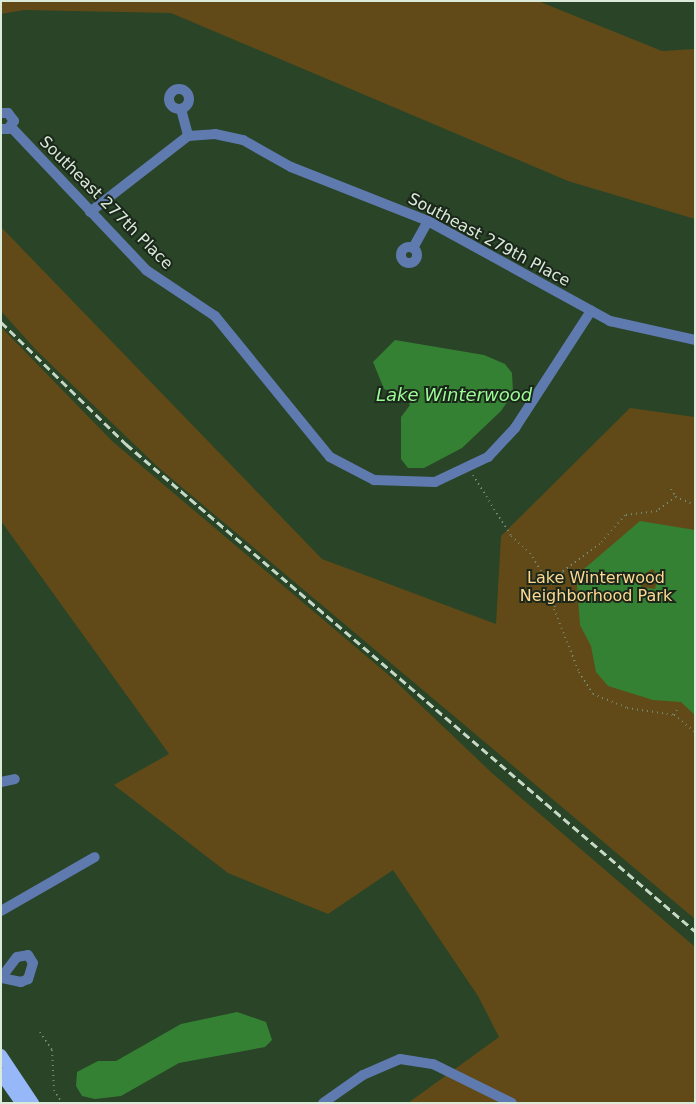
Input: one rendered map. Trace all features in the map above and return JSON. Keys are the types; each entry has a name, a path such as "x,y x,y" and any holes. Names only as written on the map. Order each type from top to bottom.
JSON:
{"main road":[{"path":"1,1055 33,1103"},
{"path":"1,1074 21,1103"},
{"path":"1,1083 14,1103"}],"street":[{"path":"90,212 188,136 181,109"},
{"name":"Southeast 277th Place","path":"1,112 13,118 6,128 146,270 215,316 330,457 374,480 435,482 469,469"},
{"name":"Southeast 279th Place","path":"188,136 215,134 243,140 290,167 428,221 591,311 635,330 695,340"},
{"path":"413,248 428,221"},
{"path":"469,469 488,457 515,428 591,311"},
{"path":"1,782 15,780"},
{"path":"1,911 95,856"},
{"path":"323,1103 363,1075 400,1059 432,1064 512,1103"}],"path":[{"path":"469,469 511,536 530,553 543,575 557,583"},
{"path":"671,489 676,497 695,505"},
{"path":"676,497 657,511 625,515 600,544 567,566 557,583 556,615 587,688 610,703 674,715 695,732"},
{"path":"674,715 678,707"},
{"path":"40,1032 52,1050 54,1090 62,1103"}],"green space":[{"path":"1,1 538,1 662,51 695,49 695,219 568,181 171,13 24,10 1,14"},
{"name":"Lake Winterwood Neighborhood Park","path":"1,227 322,559 496,624 501,536 630,408 695,417 695,919 159,468 37,351 1,311"},
{"path":"1,327 112,441 391,677 493,774 695,947 695,1103 408,1103 499,1037 478,996 393,870 328,914 228,873 114,785 169,754 1,521"}],"water":[{"name":"Lake Winterwood","path":"395,340 484,355 505,364 512,373 513,393 501,411 462,448 424,468 408,468 401,459 401,417 410,405 403,396 384,389 373,362"},
{"path":"640,521 695,530 695,715 681,702 653,700 608,686 596,672 591,646 580,625 577,585 584,569","holes":["653,569 658,577 655,589 641,587 642,575"]},
{"path":"237,1012 266,1022 272,1040 265,1047 179,1063 121,1096 95,1099 82,1096 76,1086 77,1072 98,1061 116,1061 181,1024"}],"railway":[{"path":"1,322 126,444 695,931"}]}
